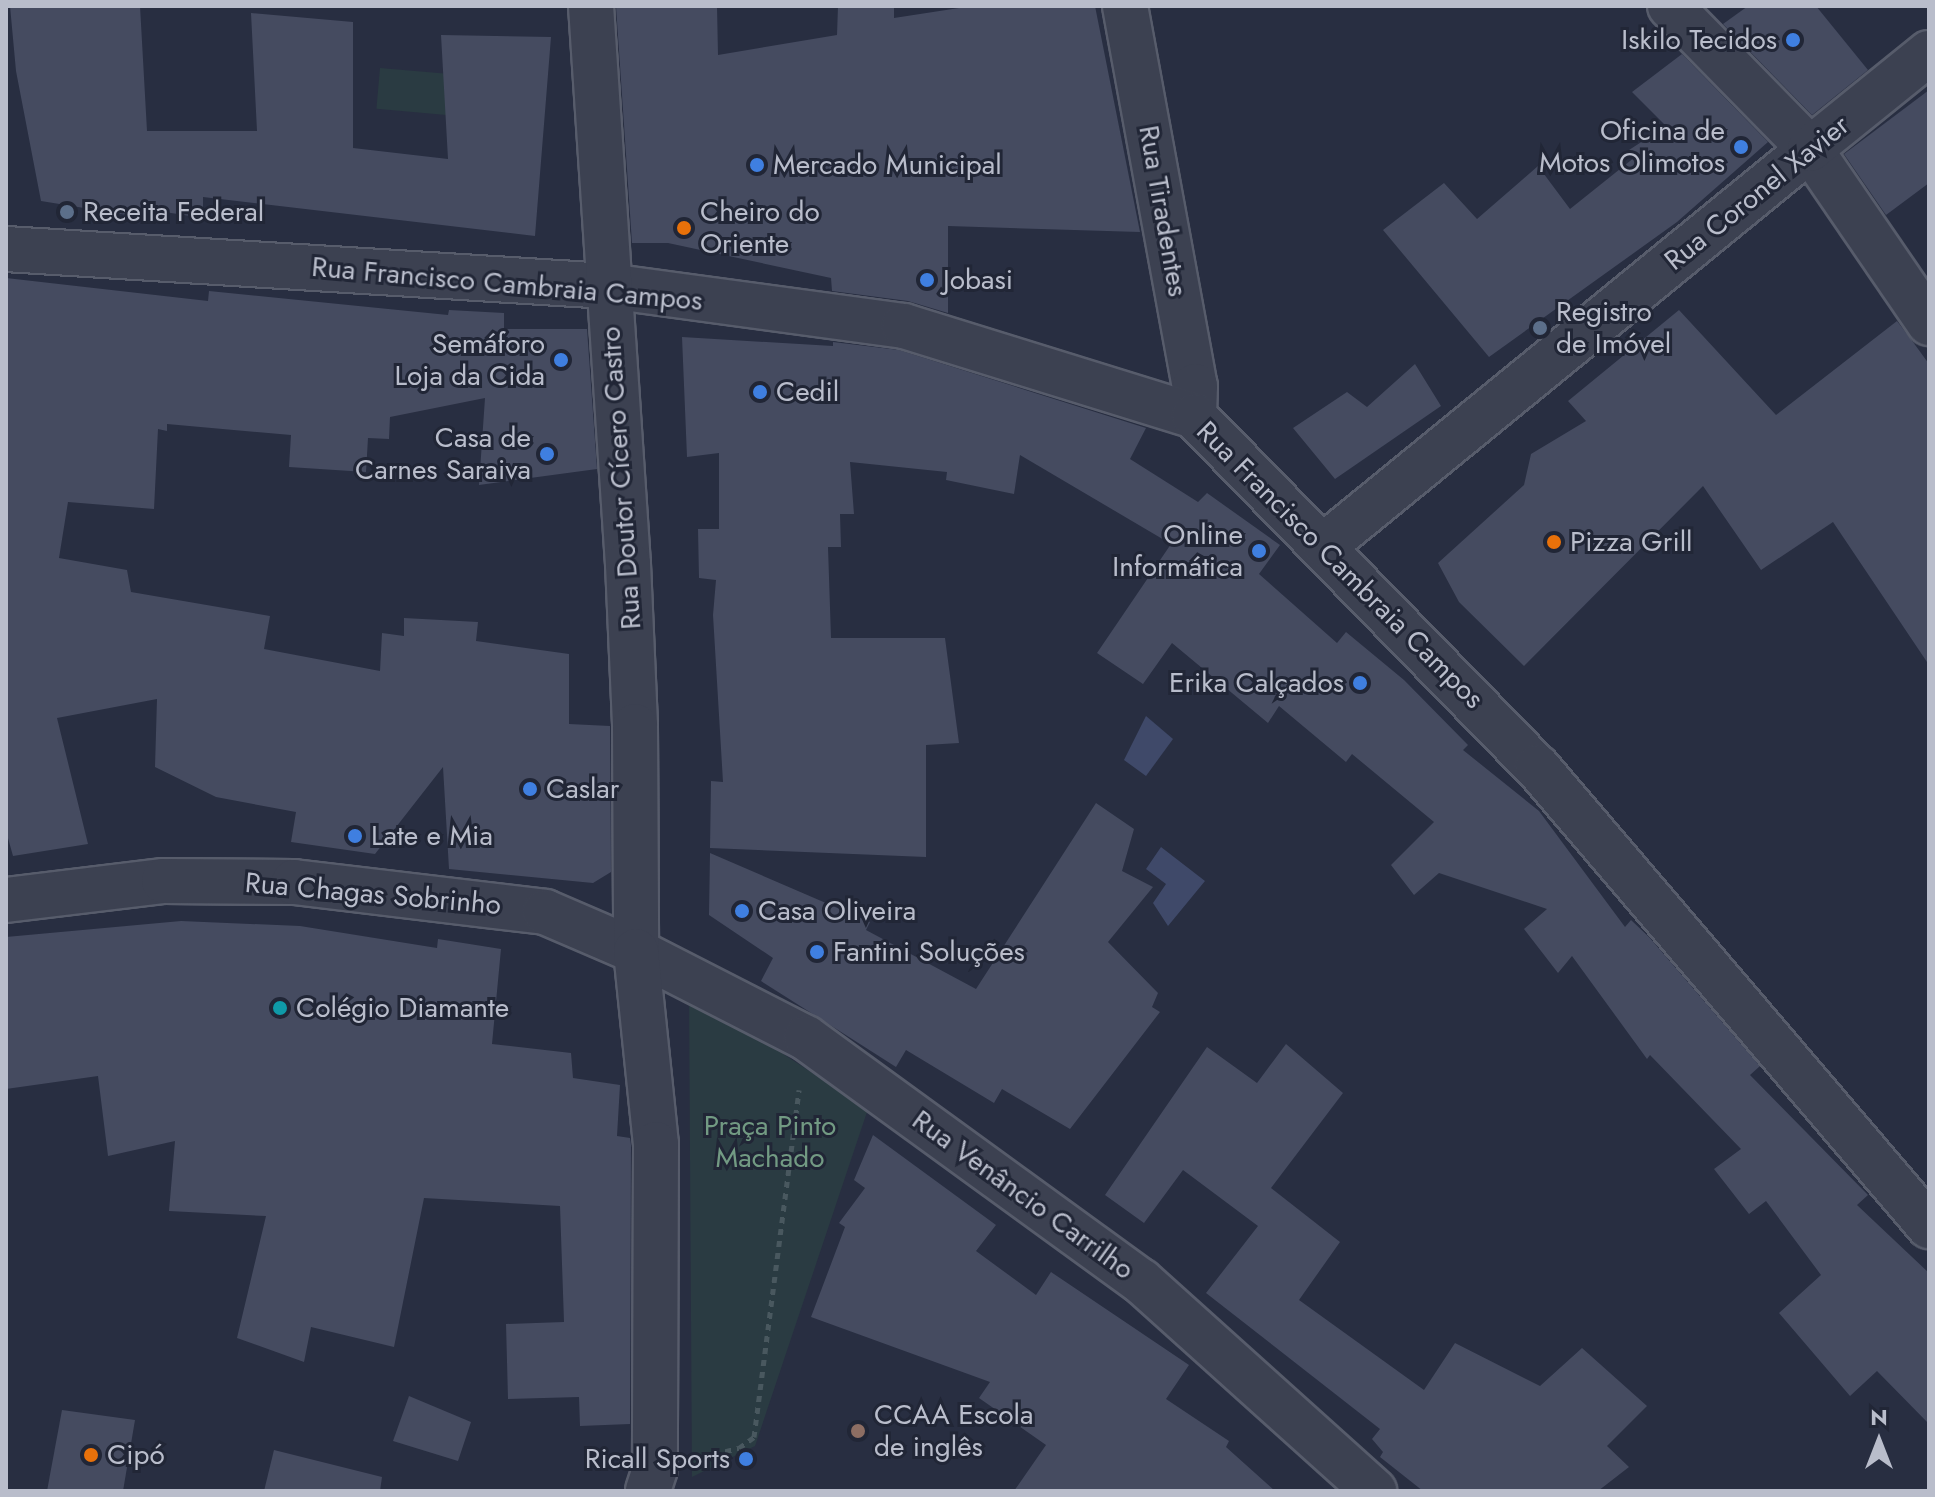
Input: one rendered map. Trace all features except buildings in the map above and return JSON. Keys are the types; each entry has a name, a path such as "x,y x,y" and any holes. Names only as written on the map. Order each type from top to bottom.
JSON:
{"street":[{"name":"Rua Doutor Cícero Castro","path":"591,6 634,696 636,951"},
{"name":"Rua Tiradentes","path":"1125,6 1195,386 1194,416"},
{"path":"1670,6 1810,149 1929,323"},
{"name":"Rua Coronel Xavier","path":"1325,545 1929,53"},
{"name":"Rua Francisco Cambraia Campos","path":"6,249 608,286 904,326 1194,416 1325,545 1537,767 1929,1226"},
{"name":"Rua Chagas Sobrinho","path":"6,900 164,881 294,882 545,912 636,951"},
{"path":"636,951 656,1144 652,1480"},
{"name":"Rua Venâncio Carrilho","path":"636,951 806,1038 1141,1281 1374,1491"}],"path":[{"path":"652,1480 739,1448 754,1437 806,1038"}],"green space":[{"path":"380,68 453,74 449,115 376,109"},
{"name":"Praça Pinto Machado","path":"689,993 868,1109 755,1446 692,1477"}],"water":[{"path":"1146,716 1173,739 1146,776 1124,760"},
{"path":"1161,847 1205,881 1168,926 1153,903 1166,884 1146,869"}],"place":[{"name":"Iskilo Tecidos","path":"1793,40"},
{"name":"Oficina de Motos Olimotos","path":"1741,147"},
{"name":"Mercado Municipal","path":"757,165"},
{"name":"Receita Federal","path":"67,212"},
{"name":"Cheiro do Oriente","path":"684,228"},
{"name":"Jobasi","path":"927,280"},
{"name":"Registro de Imóvel","path":"1540,328"},
{"name":"Semáforo Loja da Cida","path":"561,360"},
{"name":"Cedil","path":"760,392"},
{"name":"Casa de Carnes Saraiva","path":"547,454"},
{"name":"Pizza Grill","path":"1554,542"},
{"name":"Online Informática","path":"1259,551"},
{"name":"Erika Calçados","path":"1360,683"},
{"name":"Caslar","path":"530,789"},
{"name":"Late e Mia","path":"355,836"},
{"name":"Casa Oliveira","path":"742,911"},
{"name":"Fantini Soluções","path":"817,952"},
{"name":"Colégio Diamante","path":"280,1008"},
{"name":"CCAA Escola de inglês","path":"858,1431"},
{"name":"Cipó","path":"91,1455"},
{"name":"Ricall Sports","path":"746,1459"}]}
